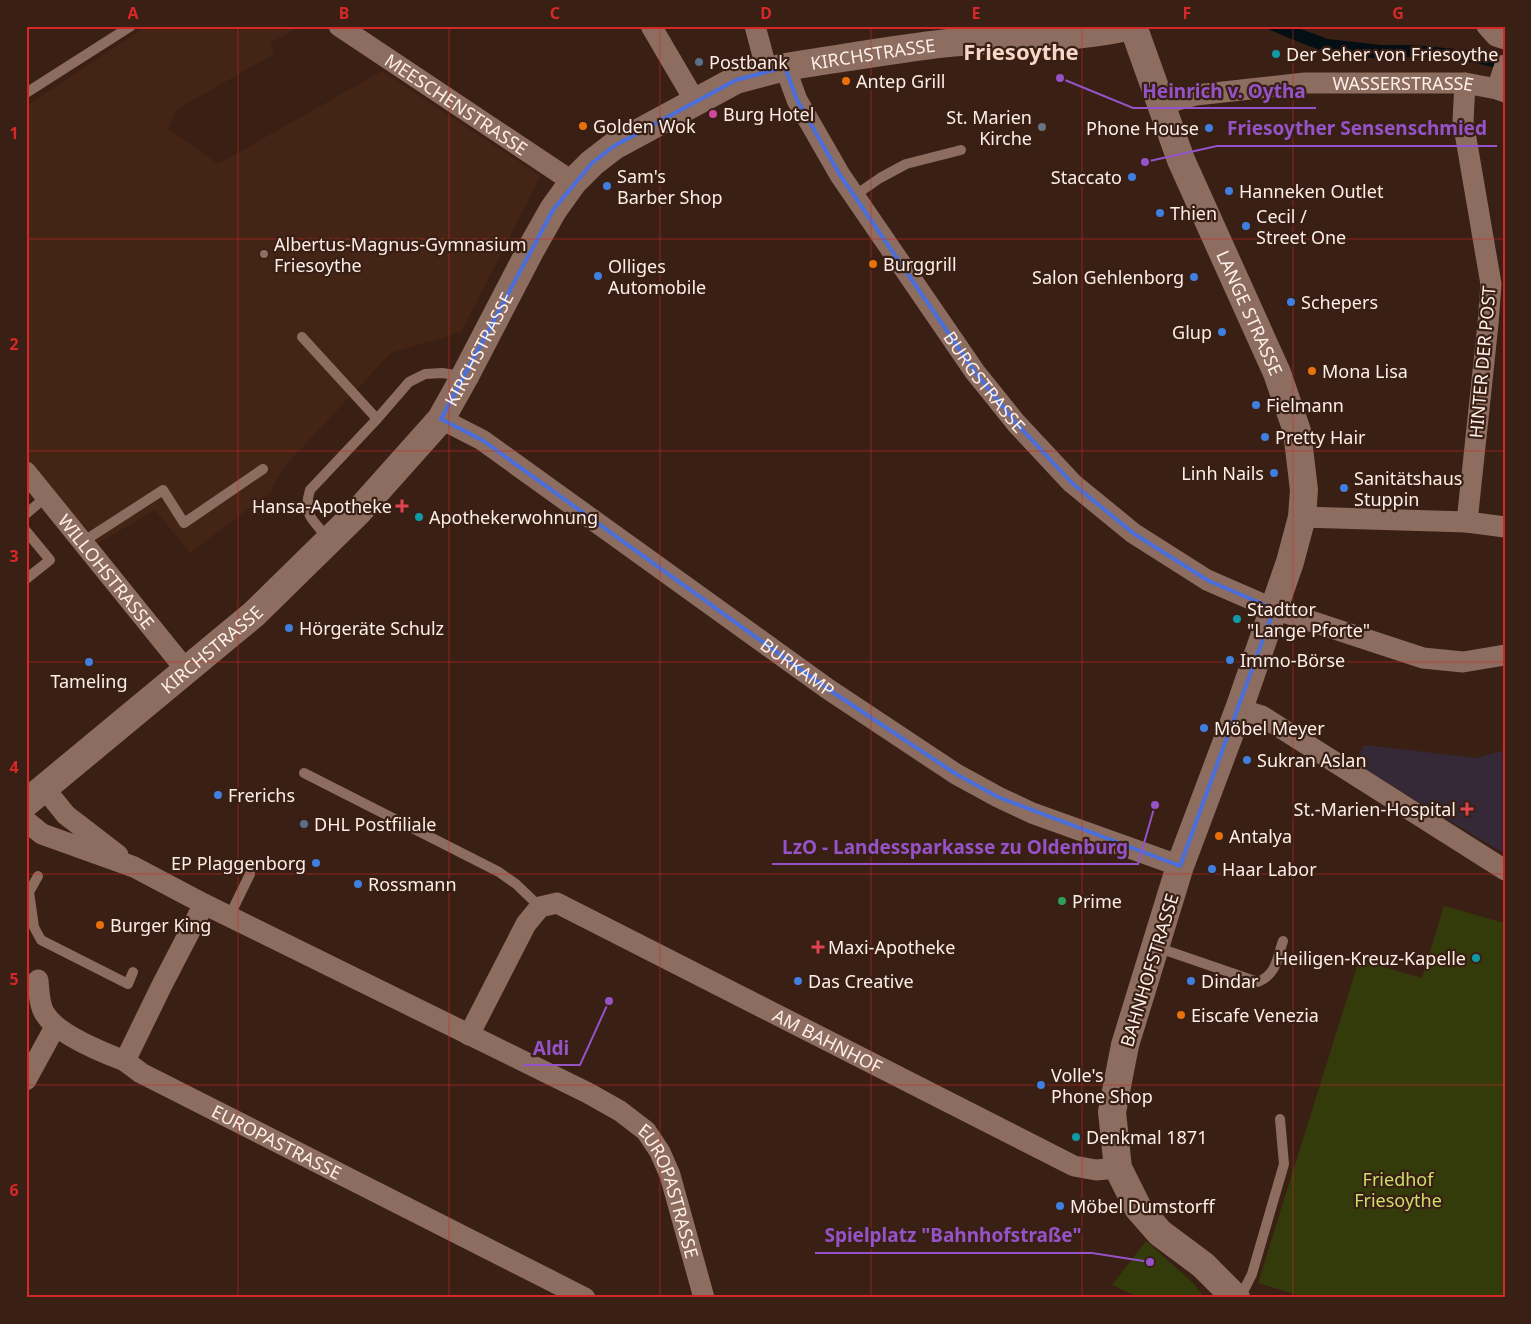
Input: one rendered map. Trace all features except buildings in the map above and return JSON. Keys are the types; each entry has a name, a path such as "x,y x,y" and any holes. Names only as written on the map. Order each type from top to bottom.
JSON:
{"street":[{"name":"MEESCHENSTRASSE","path":"339,26 573,182"},
{"path":"651,26 695,101"},
{"name":"BURGSTRASSE","path":"755,26 776,69 797,100 840,175 975,372 1016,423 1072,483 1133,533 1207,580 1274,609"},
{"name":"KIRCHSTRASSE","path":"35,796 254,614 358,512 441,419 553,210 573,182 592,162 614,146 736,80 776,69 948,44 1083,30 1109,31 1132,26"},
{"name":"LANGE STRASSE","path":"1132,26 1180,160 1277,373 1297,431 1304,490 1302,517 1274,609"},
{"path":"1487,26 1496,36 1505,39"},
{"name":"WASSERSTRASSE","path":"1160,105 1196,94 1305,83 1465,84 1502,81"},
{"name":"HINTER DER POST","path":"1465,84 1463,121 1490,284 1488,324 1467,522"},
{"name":"BURKAMP","path":"441,419 482,440 828,689 956,774 1032,813 1180,866"},
{"name":"WILLOHSTRASSE","path":"26,472 84,541 186,670"},
{"path":"1302,517 1467,522 1505,527"},
{"path":"1274,609 1423,658 1463,662 1505,655"},
{"name":"BAHNHOFSTRASSE","path":"1236,1297 1203,1265 1160,1233 1138,1208 1118,1168 1112,1112 1125,1045 1180,866 1274,609"},
{"path":"1239,709 1262,716 1505,870"},
{"name":"EUROPASTRASSE","path":"35,796 66,815 134,867"},
{"name":"EUROPASTRASSE","path":"26,821 42,834 134,867 229,917 588,1092 620,1111 646,1131 660,1152 670,1175 704,1298"},
{"name":"AM BAHNHOF","path":"540,907 557,903 1074,1166 1096,1170 1118,1168"},
{"path":"125,1061 204,904"},
{"path":"469,1035 526,924 540,907"},
{"path":"26,1080 55,1027 44,1014 34,990"},
{"name":"EUROPASTRASSE","path":"55,1027 106,1054 125,1061 141,1072 585,1298"}],"lane":[{"path":"26,93 131,26"},
{"path":"854,196 880,178 906,164 961,150"},
{"path":"302,337 377,419"},
{"path":"330,540 308,514 306,504 310,490 377,419 408,382 425,374 442,373 465,376"},
{"path":"84,541 163,490 184,523 264,469"},
{"path":"26,514 47,496"},
{"path":"26,531 50,560 26,579"},
{"path":"304,773 499,872 516,884 540,907"},
{"path":"229,917 250,874"},
{"path":"38,876 29,892 34,927 41,940 128,984 133,972"},
{"path":"1156,947 1258,982 1272,973 1282,940"},
{"path":"1236,1297 1245,1288 1252,1274 1284,1164 1280,1119"}],"highlighted area":[{"path":"785,67 797,100 840,175 975,372 1016,423 1072,483 1133,533 1207,580 1274,609 1180,866 998,797 956,774 828,689 482,440 441,419 553,210 592,163 614,146 736,80"}],"shaded area":[{"name":"Albertus-Magnus-Gymnasium Friesoythe","path":"146,26 302,26 270,43 274,54 176,110 169,129 218,164 382,71 541,176 461,332 391,353 282,469 270,493 190,553 155,510 97,544 85,527 26,462 26,106"},
{"path":"1261,26 1292,26 1328,39 1381,45 1414,45 1465,50 1505,59 1505,70 1442,58 1369,58 1340,55 1305,44"},
{"name":"St.-Marien-Hospital","path":"1364,745 1477,758 1505,750 1505,854 1354,763"}],"green space":[{"name":"Friedhof Friesoythe","path":"1444,906 1505,923 1505,1298 1307,1298 1258,1283 1359,960 1422,978"},
{"path":"1146,1241 1193,1283 1205,1298 1140,1298 1112,1285"}],"place":[{"name":"Der Seher von Friesoythe","path":"1276,54"},
{"name":"Postbank","path":"699,62"},
{"name":"Heinrich v. Oytha","path":"1060,78"},
{"name":"Antep Grill","path":"846,81"},
{"name":"Burg Hotel","path":"713,114"},
{"name":"Golden Wok","path":"583,126"},
{"name":"St. Marien Kirche","path":"1042,127"},
{"name":"Phone House","path":"1209,128"},
{"name":"Friesoyther Sensenschmied","path":"1145,162"},
{"name":"Staccato","path":"1132,177"},
{"name":"Sam's Barber Shop","path":"607,186"},
{"name":"Hanneken Outlet","path":"1229,191"},
{"name":"Thien","path":"1160,213"},
{"name":"Cecil / Street One","path":"1246,226"},
{"name":"Albertus-Magnus-Gymnasium Friesoythe","path":"264,254"},
{"name":"Burggrill","path":"873,264"},
{"name":"Olliges Automobile","path":"598,276"},
{"name":"Salon Gehlenborg","path":"1194,277"},
{"name":"Schepers","path":"1291,302"},
{"name":"Glup","path":"1222,332"},
{"name":"Mona Lisa","path":"1312,371"},
{"name":"Fielmann","path":"1256,405"},
{"name":"Pretty Hair","path":"1265,437"},
{"name":"Linh Nails","path":"1274,473"},
{"name":"Sanitätshaus Stuppin","path":"1344,488"},
{"name":"Hansa-Apotheke","path":"402,506"},
{"name":"Apothekerwohnung","path":"419,517"},
{"name":"Stadttor \"Lange Pforte\"","path":"1237,619"},
{"name":"Hörgeräte Schulz","path":"289,628"},
{"name":"Immo-Börse","path":"1230,660"},
{"name":"Tameling","path":"89,662"},
{"name":"Möbel Meyer","path":"1204,728"},
{"name":"Sukran Aslan","path":"1247,760"},
{"name":"Frerichs","path":"218,795"},
{"name":"LzO - Landessparkasse zu Oldenburg","path":"1155,805"},
{"name":"St.-Marien-Hospital","path":"1467,809"},
{"name":"DHL Postfiliale","path":"304,824"},
{"name":"Antalya","path":"1219,836"},
{"name":"EP Plaggenborg","path":"316,863"},
{"name":"Haar Labor","path":"1212,869"},
{"name":"Rossmann","path":"358,884"},
{"name":"Prime","path":"1062,901"},
{"name":"Burger King","path":"100,925"},
{"name":"Maxi-Apotheke","path":"818,947"},
{"name":"Heiligen-Kreuz-Kapelle","path":"1476,958"},
{"name":"Das Creative","path":"798,981"},
{"name":"Dindar","path":"1191,981"},
{"name":"Aldi","path":"609,1001"},
{"name":"Eiscafe Venezia","path":"1181,1015"},
{"name":"Volle's Phone Shop","path":"1041,1085"},
{"name":"Denkmal 1871","path":"1076,1137"},
{"name":"Möbel Dumstorff","path":"1060,1206"},
{"name":"Spielplatz \"Bahnhofstraße\"","path":"1150,1262"}],"district":[{"name":"Friesoythe","path":"1021,51"}]}
